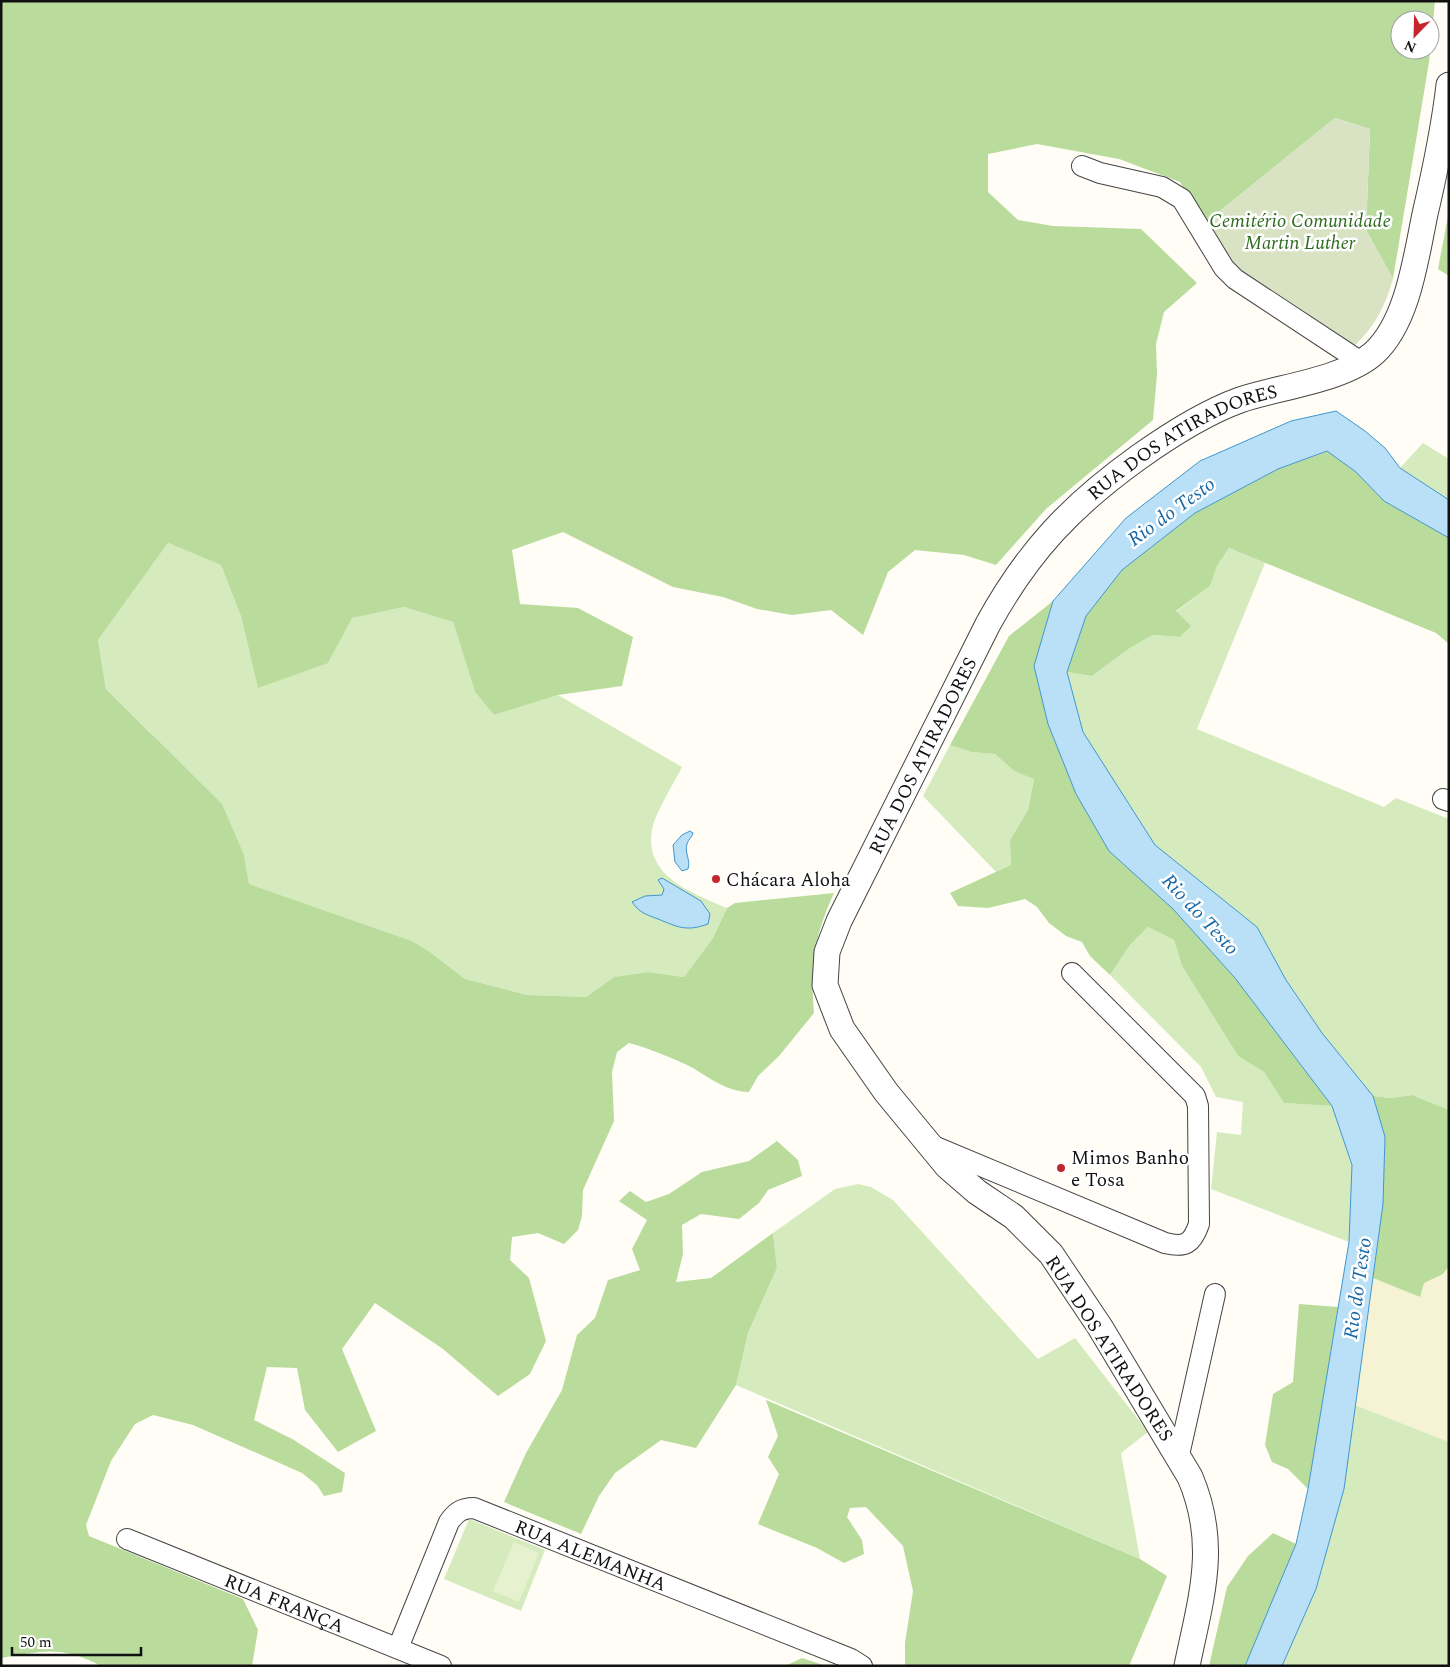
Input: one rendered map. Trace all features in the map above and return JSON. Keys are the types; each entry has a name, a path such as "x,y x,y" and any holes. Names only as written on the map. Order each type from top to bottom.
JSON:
{"street":[{"name":"RUA DOS ATIRADORES","path":"1187,1666 1205,1578 1207,1553 1199,1499 1179,1455 1083,1299 1051,1254 1014,1217 961,1180 928,1144 886,1092 842,1030 825,985 825,968 830,940 839,921 988,624 1016,576 1047,537 1080,503 1159,442 1200,418 1239,401 1333,375 1361,362 1374,353 1386,338 1400,313 1409,287 1445,123 1449,85"},
{"path":"1082,166 1100,173 1162,187 1182,198 1224,268 1235,278 1361,362"},
{"path":"928,1144 1165,1243 1178,1246 1187,1244 1195,1235 1199,1224 1199,1214 1198,1106 1195,1096 1072,973"},
{"path":"1179,1455 1215,1294"},
{"name":"RUA ALEMANHA","path":"398,1648 449,1522 455,1514 464,1508 474,1508 842,1656 862,1666"},
{"name":"RUA FRANÇA","path":"127,1539 442,1666"}],"shaded area":[{"path":"1449,1266 1449,1442 1355,1405 1373,1278 1420,1297 1423,1283 1443,1274"}],"green space":[{"path":"1,1 1435,1 1434,10 1390,10 1390,60 1429,60 1393,279 1366,230 1370,129 1335,118 1205,223 1180,182 1119,159 1037,144 988,154 988,192 1018,220 1053,226 1141,229 1197,283 1164,312 1156,344 1157,374 1153,420 1046,509 996,565 964,555 915,550 888,572 863,635 831,610 792,615 757,609 723,597 673,587 563,532 512,550 520,604 578,608 633,637 622,686 558,695 494,715 475,692 453,622 404,607 352,618 328,663 258,688 242,619 221,565 168,543 98,640 106,689 222,804 244,855 249,884 412,941 430,952 465,979 527,995 586,997 614,977 648,972 684,977 713,938 727,908 735,903 834,893 822,924 815,952 813,966 814,1013 779,1056 758,1076 749,1092 723,1086 685,1064 636,1045 629,1043 617,1052 612,1072 614,1121 583,1190 582,1216 578,1230 564,1244 538,1233 512,1237 510,1260 529,1278 546,1341 530,1374 498,1396 443,1349 375,1303 342,1349 376,1431 338,1452 305,1410 297,1368 267,1367 254,1420 294,1440 345,1473 342,1492 324,1496 317,1485 302,1473 193,1425 153,1415 135,1424 111,1461 86,1525 89,1536 243,1599 258,1630 252,1666 101,1666 87,1659 63,1652 29,1653 1,1658"},
{"name":"Cemitério Comunidade Martin Luther","path":"1335,118 1370,129 1366,230 1393,279 1378,316 1368,331 1354,346 1229,264 1205,223"},
{"path":"1449,211 1449,276 1438,269"},
{"path":"1423,443 1449,459 1449,500 1400,468"},
{"path":"1328,451 1356,472 1384,501 1449,538 1449,644 1436,633 1229,548 1217,566 1210,586 1176,611 1191,626 1180,637 1153,635 1130,648 1092,676 1067,672 1086,616 1122,570 1195,513 1278,469"},
{"path":"168,543 221,565 242,619 328,663 351,618 404,607 453,622 475,692 494,715 558,695 682,767 660,808 652,830 652,846 656,860 663,871 674,881 686,889 727,908 713,938 684,977 648,972 614,977 586,997 527,995 465,979 430,952 412,941 249,884 244,855 150,732 106,689 98,640"},
{"path":"1229,548 1265,563 1197,729 1384,807 1396,798 1449,819 1449,1110 1412,1095 1391,1098 1373,1096 1322,1033 1286,980 1257,927 1155,845 1083,732 1067,672 1092,676 1130,648 1153,635 1180,637 1176,612 1210,586 1217,566"},
{"path":"1053,601 1034,666 1048,724 1076,794 1109,851 1173,909 1235,978 1332,1106 1284,1103 1264,1072 1238,1056 1182,966 1174,940 1148,927 1130,945 1110,975 1090,956 1082,942 1066,936 1049,923 1037,907 1025,899 988,908 958,906 950,893 1011,865 1010,840 1028,810 1034,779 1014,771 995,754 971,752 950,745 1009,636"},
{"path":"950,745 971,752 995,754 1014,771 1034,778 1028,810 1010,840 1011,865 996,872 923,796"},
{"path":"1148,927 1174,940 1182,966 1238,1056 1264,1072 1284,1103 1332,1106 1352,1165 1349,1242 1211,1189 1217,1132 1241,1135 1243,1102 1216,1097 1201,1067 1110,975 1130,945"},
{"path":"1412,1095 1449,1110 1449,1266 1443,1274 1424,1283 1420,1297 1373,1278 1383,1204 1385,1137 1373,1096 1391,1098"},
{"path":"777,1141 798,1160 802,1176 768,1190 759,1203 739,1219 701,1214 682,1225 683,1254 676,1282 711,1278 773,1233 777,1268 748,1333 736,1385 696,1448 661,1440 615,1473 599,1496 581,1534 504,1502 526,1453 562,1390 577,1335 595,1318 608,1280 640,1270 632,1249 647,1220 619,1201 630,1191 646,1202 669,1194 702,1172 749,1161"},
{"path":"858,1184 871,1187 893,1200 1038,1359 1075,1338 1148,1432 1121,1453 1140,1559 736,1385 748,1333 777,1268 773,1233 835,1189"},
{"path":"1299,1304 1338,1307 1308,1489 1288,1469 1272,1462 1265,1445 1273,1394 1293,1382"},
{"path":"766,1400 1140,1559 1167,1576 1129,1666 905,1666 905,1643 913,1591 903,1546 866,1507 850,1508 847,1517 862,1540 864,1554 844,1563 817,1548 758,1524 779,1474 768,1457 778,1436"},
{"path":"1355,1405 1449,1442 1449,1666 1282,1666 1316,1589 1344,1489"},
{"path":"469,1519 545,1550 521,1611 444,1579"},
{"path":"1273,1533 1296,1544 1245,1666 1209,1666 1227,1587 1248,1556"},
{"path":"514,1542 539,1553 519,1602 493,1591"},
{"path":"802,1658 826,1666 785,1666"}],"water":[{"name":"Rio do Testo","path":"1336,411 1365,431 1385,448 1400,468 1449,500 1449,538 1384,501 1356,472 1327,451 1278,469 1195,513 1122,570 1086,616 1067,672 1083,732 1155,845 1257,927 1286,980 1322,1033 1373,1096 1385,1137 1383,1204 1344,1489 1316,1589 1282,1666 1245,1666 1296,1544 1308,1489 1349,1242 1352,1165 1332,1106 1235,978 1173,909 1109,851 1076,794 1048,724 1034,666 1053,601 1126,518 1200,461 1291,421"},
{"path":"690,831 693,833 686,847 689,866 688,869 682,871 675,862 673,845 682,835"},
{"path":"662,878 701,901 710,914 708,924 694,928 682,928 643,913 638,909 632,902 645,896 662,895 664,889 658,880"}],"place":[{"name":"Chácara Aloha","path":"716,879"},
{"name":"Mimos Banho e Tosa","path":"1061,1168"}]}
